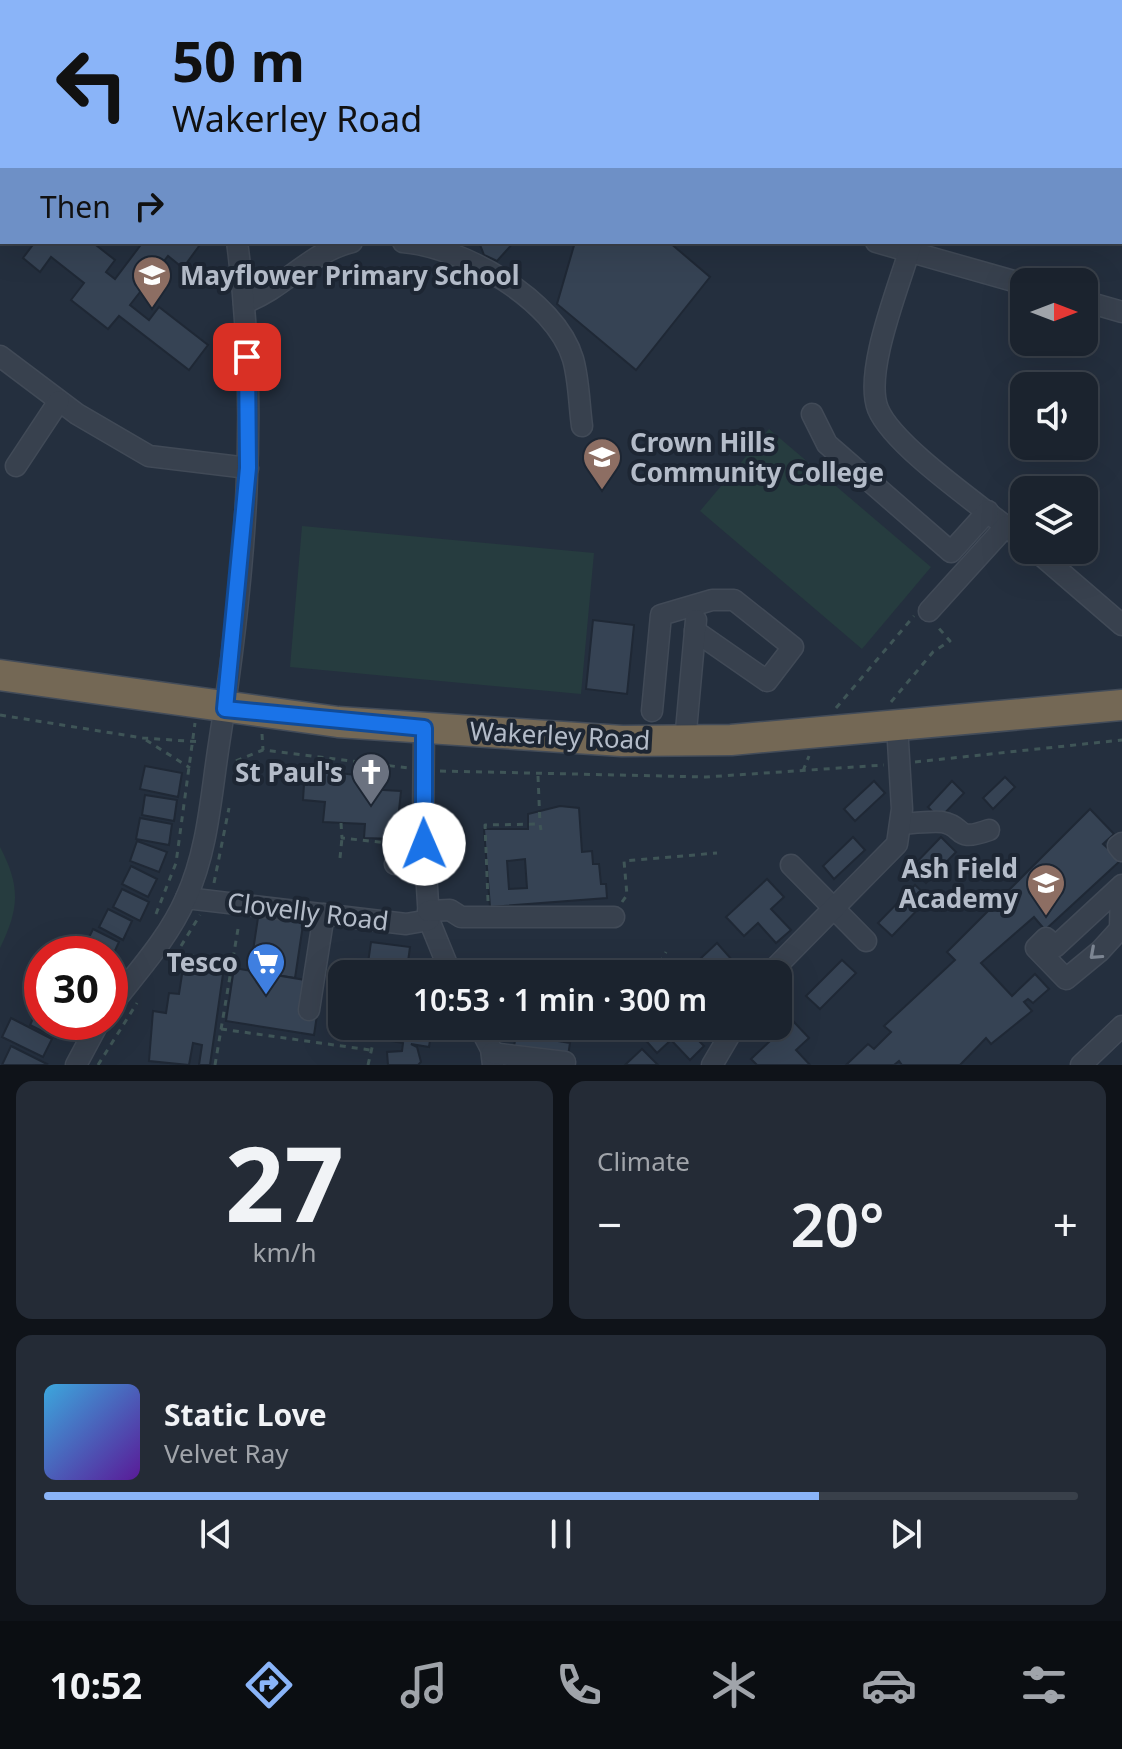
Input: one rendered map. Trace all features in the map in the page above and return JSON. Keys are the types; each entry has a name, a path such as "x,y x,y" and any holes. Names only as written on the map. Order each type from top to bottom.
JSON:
{"highway":[{"name":"Wakerley Road","path":"0,675 211,707 424,728 685,742 820,734 1122,705"}],"street":[{"path":"128,984 153,952 186,898 206,833 219,744 211,707 248,468 244,303 237,244"},
{"path":"244,303 269,294 324,253 347,244"},
{"path":"413,244 446,251 523,292 550,322 572,357 582,426"},
{"path":"890,244 910,247 1010,279"},
{"path":"910,247 878,358 878,408 907,445 1010,529"},
{"path":"1098,305 1122,312"},
{"path":"0,356 59,401 149,456 248,468"},
{"path":"16,466 59,401"},
{"path":"812,414 827,444 951,552 988,511"},
{"path":"929,611 1006,526"},
{"path":"1051,564 1122,625"},
{"path":"652,711 661,615 698,604 734,600 793,647 767,681 695,631"},
{"path":"685,742 698,604"},
{"path":"782,960 897,844 902,824 899,763 882,727"},
{"path":"424,728 428,916 445,960"},
{"path":"902,824 942,822 960,835 972,836 989,830"},
{"path":"1122,843 1118,846 1122,851"},
{"path":"391,858 425,862"},
{"path":"791,865 866,941"},
{"path":"1121,886 1120,929 1100,951 1066,979 1036,948 1046,938 1055,947 1121,886"},
{"name":"Clovelly Road","path":"186,898 209,898 314,912 352,923 406,924 450,910 461,917 616,913"},
{"path":"309,1010 314,912"},
{"path":"1081,1065 1122,1026"},
{"path":"76,1065 89,1040"},
{"path":"712,1065 727,1040"},
{"path":"490,1041 565,1062"}],"path":[{"path":"820,734 834,711 916,613 929,611 927,616 950,641 933,652 892,702 875,714 882,727"},
{"path":"156,915 176,863 192,741 211,707"},
{"path":"0,715 143,738 219,744"},
{"path":"143,738 190,768"},
{"path":"235,762 242,756 263,750 423,770 706,777 899,763 1122,740"},
{"path":"538,775 541,830"},
{"path":"168,963 209,898 222,855 230,804"},
{"path":"340,858 341,823"},
{"path":"488,907 485,825 540,824"},
{"path":"342,838 388,843 391,858"},
{"path":"616,913 627,895 624,861 717,853"},
{"path":"215,1065 242,903"},
{"path":"662,960 666,952"},
{"path":"176,953 232,962"},
{"path":"98,1065 144,994"},
{"path":"221,1029 370,1050"},
{"path":"368,1065 373,1040"}],"green space":[{"path":"769,429 931,567 862,649 700,511"},
{"path":"302,526 594,553 581,694 290,667"},
{"path":"0,847 12,874 15,898 11,921 0,948"}],"building":[{"path":"34,244 95,244 115,260 106,272 115,279 141,244 201,244 183,268 168,256 130,305 149,320 159,307 208,345 189,370 119,316 108,329 71,300 84,283 51,257 40,272 23,258"},
{"path":"480,244 512,244 497,261 484,255"},
{"path":"574,244 671,244 710,277 636,370 557,304"},
{"path":"593,620 634,625 627,694 586,689"},
{"path":"145,766 182,773 178,797 140,789"},
{"path":"305,769 356,775 368,779 367,789 401,791 396,839 364,838 365,824 323,822 325,802 303,800"},
{"path":"1005,777 1015,787 993,809 983,798"},
{"path":"874,781 885,793 855,821 844,809"},
{"path":"952,781 964,793 939,819 928,807"},
{"path":"145,795 177,800 174,821 142,815"},
{"path":"560,806 579,808 582,852 592,851 593,864 599,864 601,884 606,884 607,898 490,907 484,829 528,829 528,814","holes":["525,859 527,888 509,889 507,861"]},
{"path":"1090,809 1114,834 1103,844 1121,860 1045,930 1034,917 981,963 1012,996 1035,974 1049,989 1033,1003 1028,999 1024,1002 1032,1011 991,1044 986,1038 960,1065 902,1065 899,1061 894,1065 846,1065 868,1044 874,1049 891,1032 884,1026 955,960 947,952"},
{"path":"140,818 172,824 169,845 136,839"},
{"path":"853,837 865,850 834,879 823,866"},
{"path":"941,837 956,852 926,883 911,868"},
{"path":"137,841 167,852 159,872 130,861"},
{"path":"131,866 157,879 148,897 122,884"},
{"path":"767,879 784,897 771,909 791,930 776,943 758,923 744,936 726,917"},
{"path":"915,885 929,898 892,936 878,923"},
{"path":"122,889 149,902 140,921 113,907"},
{"path":"108,909 132,921 125,936 116,936 99,927"},
{"path":"259,911 304,918 295,978 250,971"},
{"path":"93,929 107,936 90,936"},
{"path":"371,942 410,947 408,960 368,960"},
{"path":"717,943 732,960 699,960"},
{"path":"842,960 856,973 820,1009 806,996"},
{"path":"183,968 223,974 210,1065 199,1065 202,1045 193,1043 189,1065 149,1061 153,1011 166,1013 169,993 179,994"},
{"name":"Tesco","path":"234,968 305,980 317,1015 314,1035 226,1021"},
{"path":"11,1018 24,1025 24,1040 52,1040 43,1057 2,1037"},
{"path":"792,1020 809,1038 796,1050 810,1065 757,1065 751,1059 771,1040 792,1040"},
{"path":"430,1040 429,1047 411,1044 417,1047 421,1062 418,1065 388,1065 387,1052 402,1051 403,1043 391,1041"},
{"path":"515,1040 570,1043 568,1056 514,1047"},
{"path":"645,1040 671,1040 657,1053"},
{"path":"671,1040 698,1040 704,1046 690,1060"},
{"path":"11,1046 47,1064 2,1065"},
{"path":"642,1049 658,1065 625,1065"}],"place":[{"name":"Mayflower Primary School","path":"152,309"},
{"name":"Crown Hills Community College","path":"602,491"},
{"name":"St Paul's","path":"371,806"},
{"name":"Ash Field Academy","path":"1046,917"},
{"name":"Tesco","path":"266,996"}],"route":[{"path":"247,357 248,468 225,709 424,728 424,844"}]}
